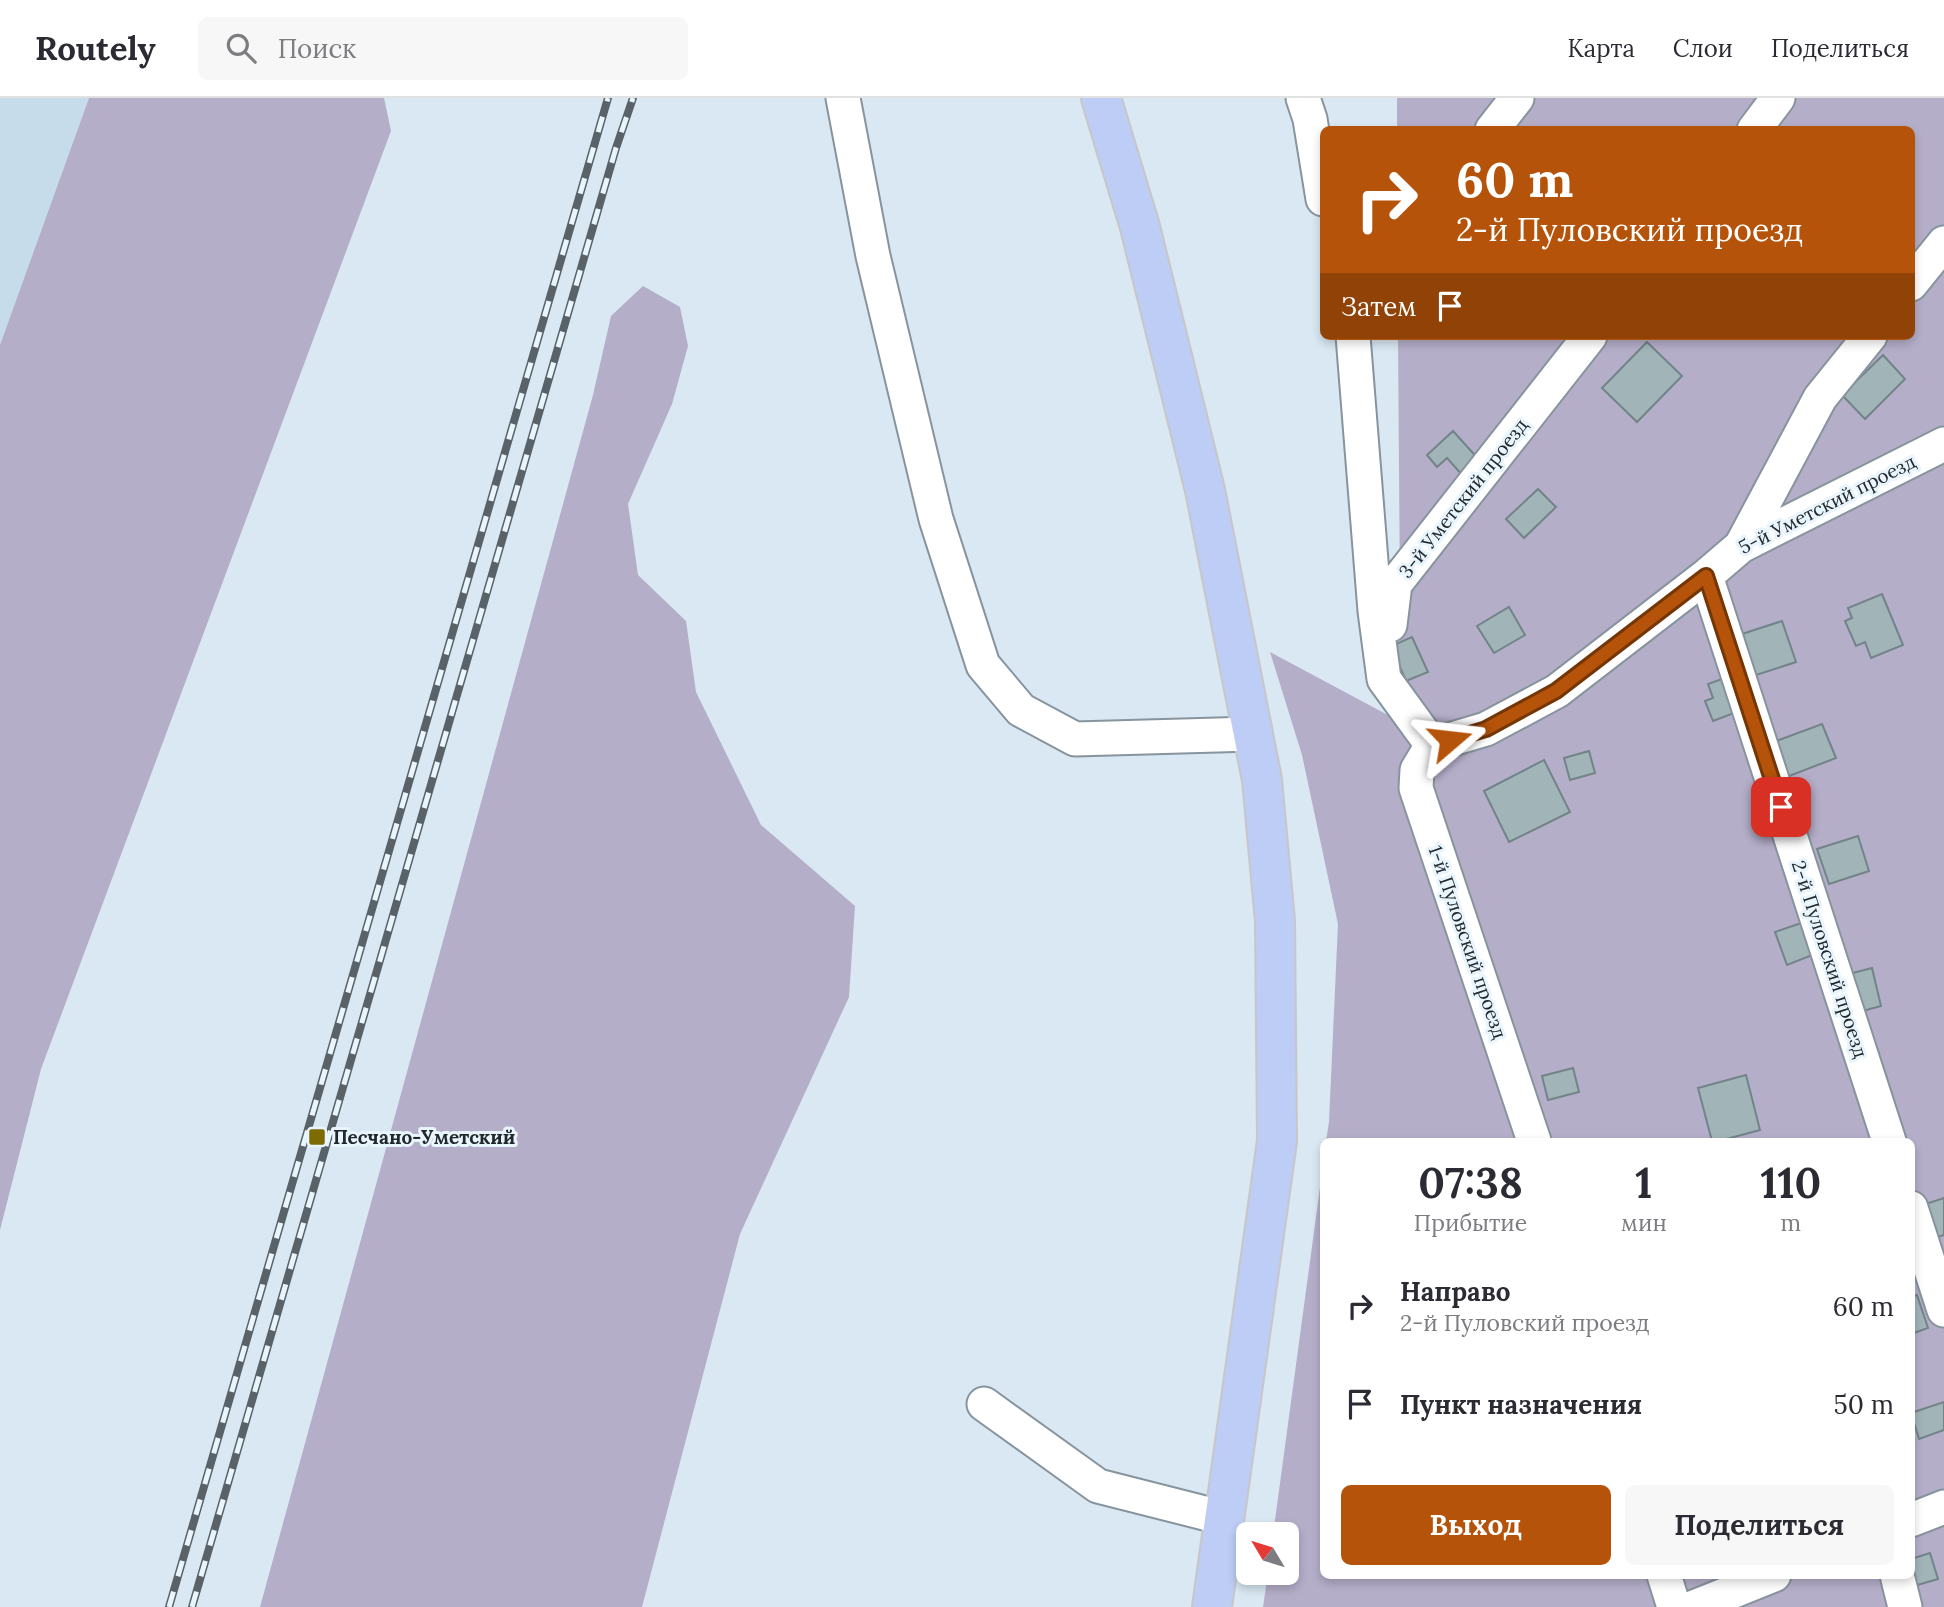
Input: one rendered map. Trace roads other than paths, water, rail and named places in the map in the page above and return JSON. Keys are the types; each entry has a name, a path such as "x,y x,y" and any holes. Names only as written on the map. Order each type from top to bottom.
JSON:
{"main road":[{"path":"1101,98 1140,227 1205,489 1262,780 1275,921 1277,1141 1212,1607"}],"lane":[{"path":"843,98 873,256 936,519 983,665 1021,710 1075,739 1253,734"},
{"path":"1303,98 1310,119 1320,181"},
{"path":"1495,126 1517,98"},
{"path":"1757,126 1778,98"},
{"path":"1915,280 1944,243"},
{"path":"1353,340 1375,611 1384,679 1432,746"},
{"name":"3-й Уметский проезд","path":"1384,679 1395,583 1587,340"},
{"path":"1741,546 1820,398 1867,340"},
{"name":"5-й Уметский проезд","path":"1432,746 1486,729 1556,691 1741,546 1944,444"},
{"name":"2-й Пуловский проезд","path":"1706,576 1888,1138"},
{"name":"1-й Пуловский проезд","path":"1432,746 1417,770 1416,788 1533,1138"},
{"path":"1915,1220 1944,1310"},
{"path":"984,1404 1098,1486 1224,1518"},
{"path":"1915,1518 1944,1507"},
{"path":"1665,1579 1674,1607"},
{"path":"1694,1607 1764,1579"},
{"path":"1898,1579 1905,1607"}],"railway":[{"path":"169,1607 608,98"},
{"path":"192,1607 616,148 633,98"}],"place":[{"name":"Песчано-Уметский","path":"317,1137"}]}
